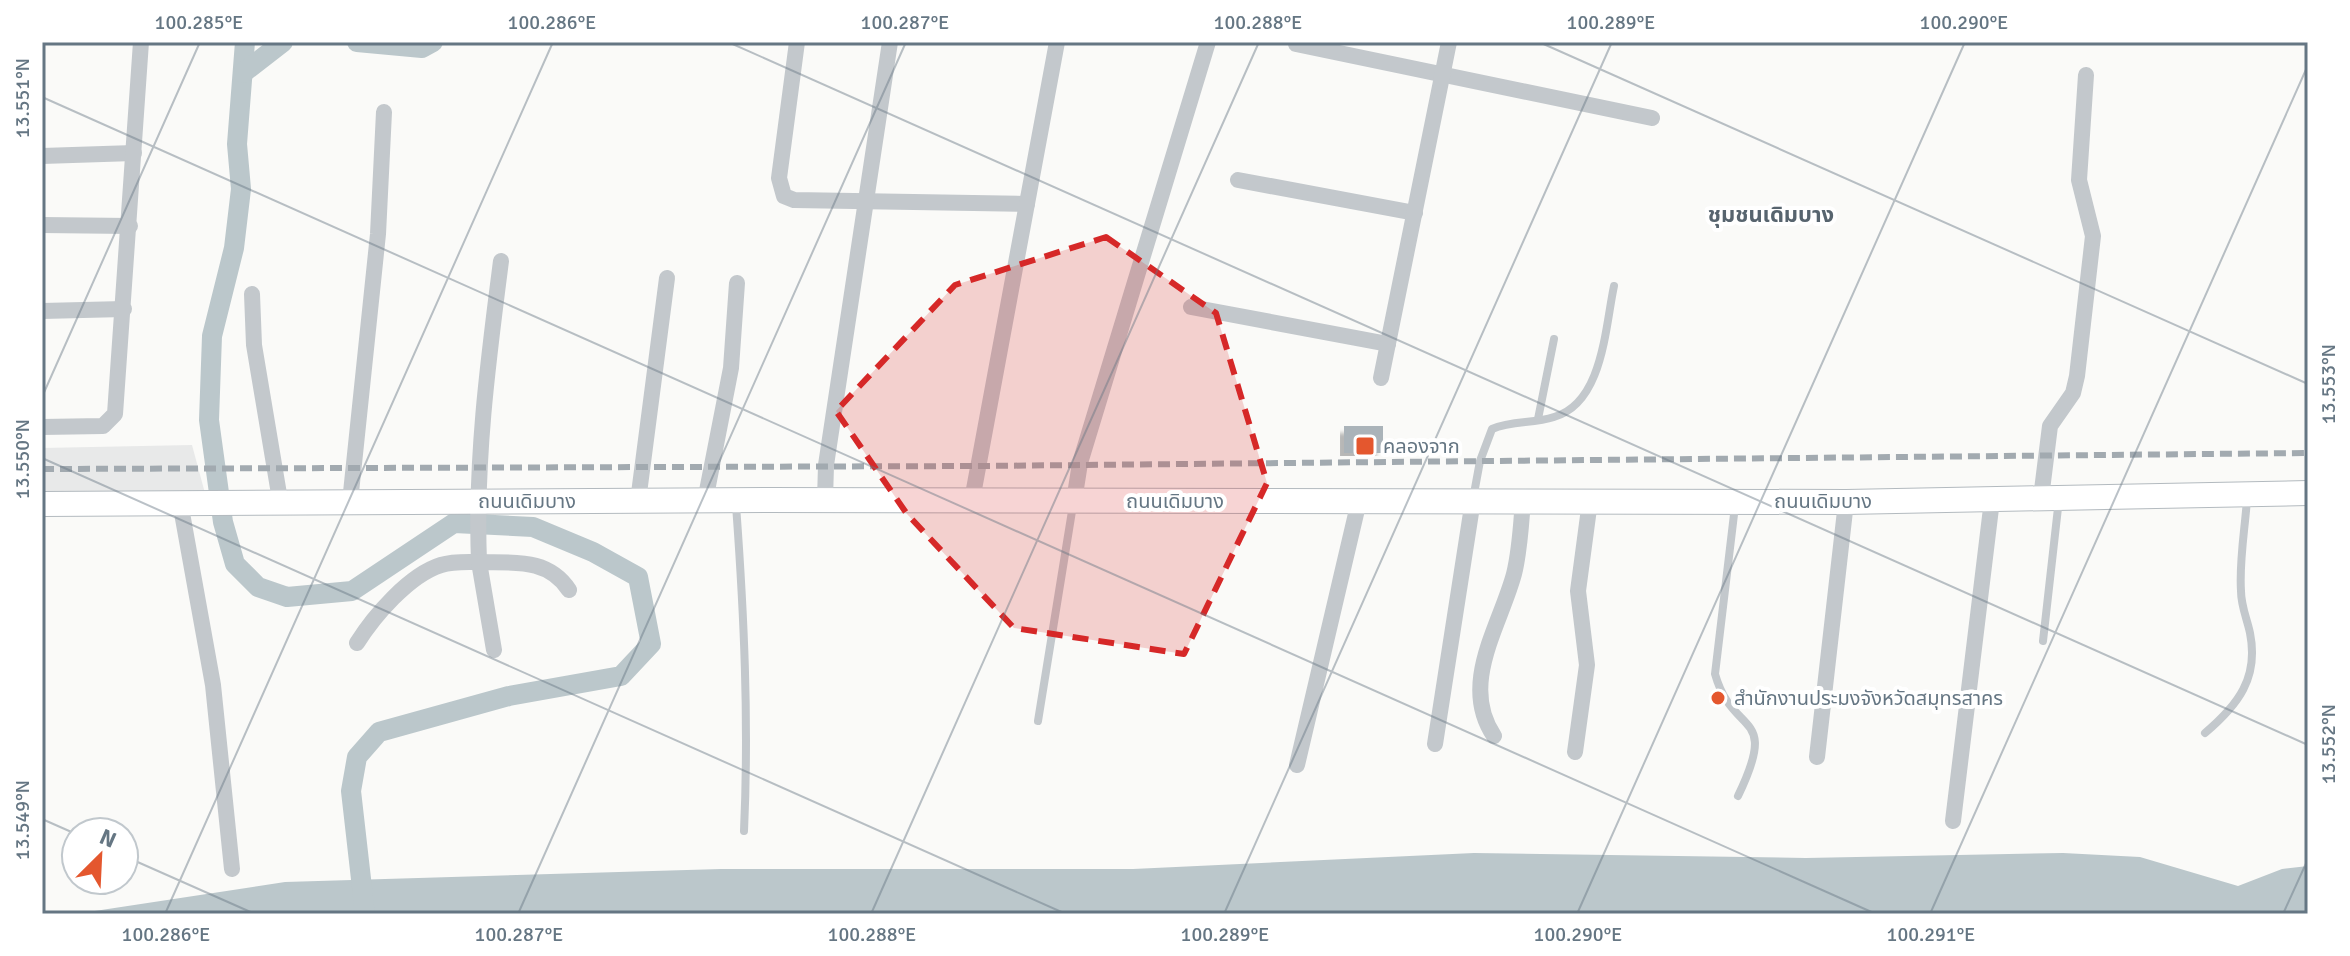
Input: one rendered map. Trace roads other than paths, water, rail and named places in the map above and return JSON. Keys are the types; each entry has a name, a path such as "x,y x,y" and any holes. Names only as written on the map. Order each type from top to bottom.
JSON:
{"street":[{"path":"42,427 103,426 112,419 124,309 141,42"},
{"path":"797,42 780,192 794,200 1027,204"},
{"path":"825,500 826,465 890,42"},
{"path":"972,500 1057,42"},
{"path":"1074,501 1080,463 1208,42"},
{"path":"1381,378 1449,42"},
{"path":"1296,44 1652,118"},
{"path":"2050,498 2050,426 2073,393 2077,376 2093,236 2079,180 2086,75"},
{"path":"350,502 378,234 384,112"},
{"path":"42,156 134,153"},
{"path":"1238,180 1415,213"},
{"path":"42,225 130,226"},
{"path":"494,650 479,561 476,502 482,408 501,261"},
{"path":"638,501 667,278"},
{"path":"705,501 731,368 737,283"},
{"path":"252,294 254,345 281,506"},
{"path":"1191,307 1388,344"},
{"path":"42,311 124,309"},
{"name":"ถนนเดิมบาง","path":"42,504 181,502 281,506 350,502 736,500 1846,502 2308,493"},
{"path":"1435,744 1473,500"},
{"path":"1494,736 1482,719 1480,687 1495,623 1514,572 1523,500"},
{"path":"1953,821 1992,500"},
{"path":"1297,765 1359,501"},
{"path":"1575,752 1587,665 1578,591 1590,501"},
{"path":"181,502 213,685 232,869"},
{"path":"1817,757 1846,502"},
{"path":"357,643 390,603 419,577 440,565 479,561 540,565 561,578 569,590"}],"lane":[{"path":"1473,500 1480,461 1492,429 1508,422 1554,417 1571,409 1590,387 1614,286"},
{"path":"1538,419 1554,339"},
{"path":"2205,733 2232,710 2243,695 2252,667 2253,648 2241,590 2247,494"},
{"path":"2043,641 2050,498"},
{"path":"736,500 746,651 744,831"},
{"path":"1038,721 1074,501"},
{"path":"1735,502 1715,674 1720,691 1747,721 1757,750 1738,796"}],"waterway":[{"path":"245,42 237,144 241,189 234,248 212,336 209,420 223,522 235,564 258,587 287,597 352,591 454,523 533,527 593,552 638,577 651,644 621,676 509,696 379,732 357,757 351,791 365,914"},
{"path":"243,73 283,42"},
{"path":"357,42 422,48 433,42"}],"railway":[{"path":"42,469 979,466 2308,453"}],"place":[{"name":"คลองจาก","path":"1365,446"},
{"name":"สำนักงานประมงจังหวัดสมุทรสาคร","path":"1718,698"}],"district":[{"name":"ชุมชนเดิมบาง","path":"1771,214"}]}
